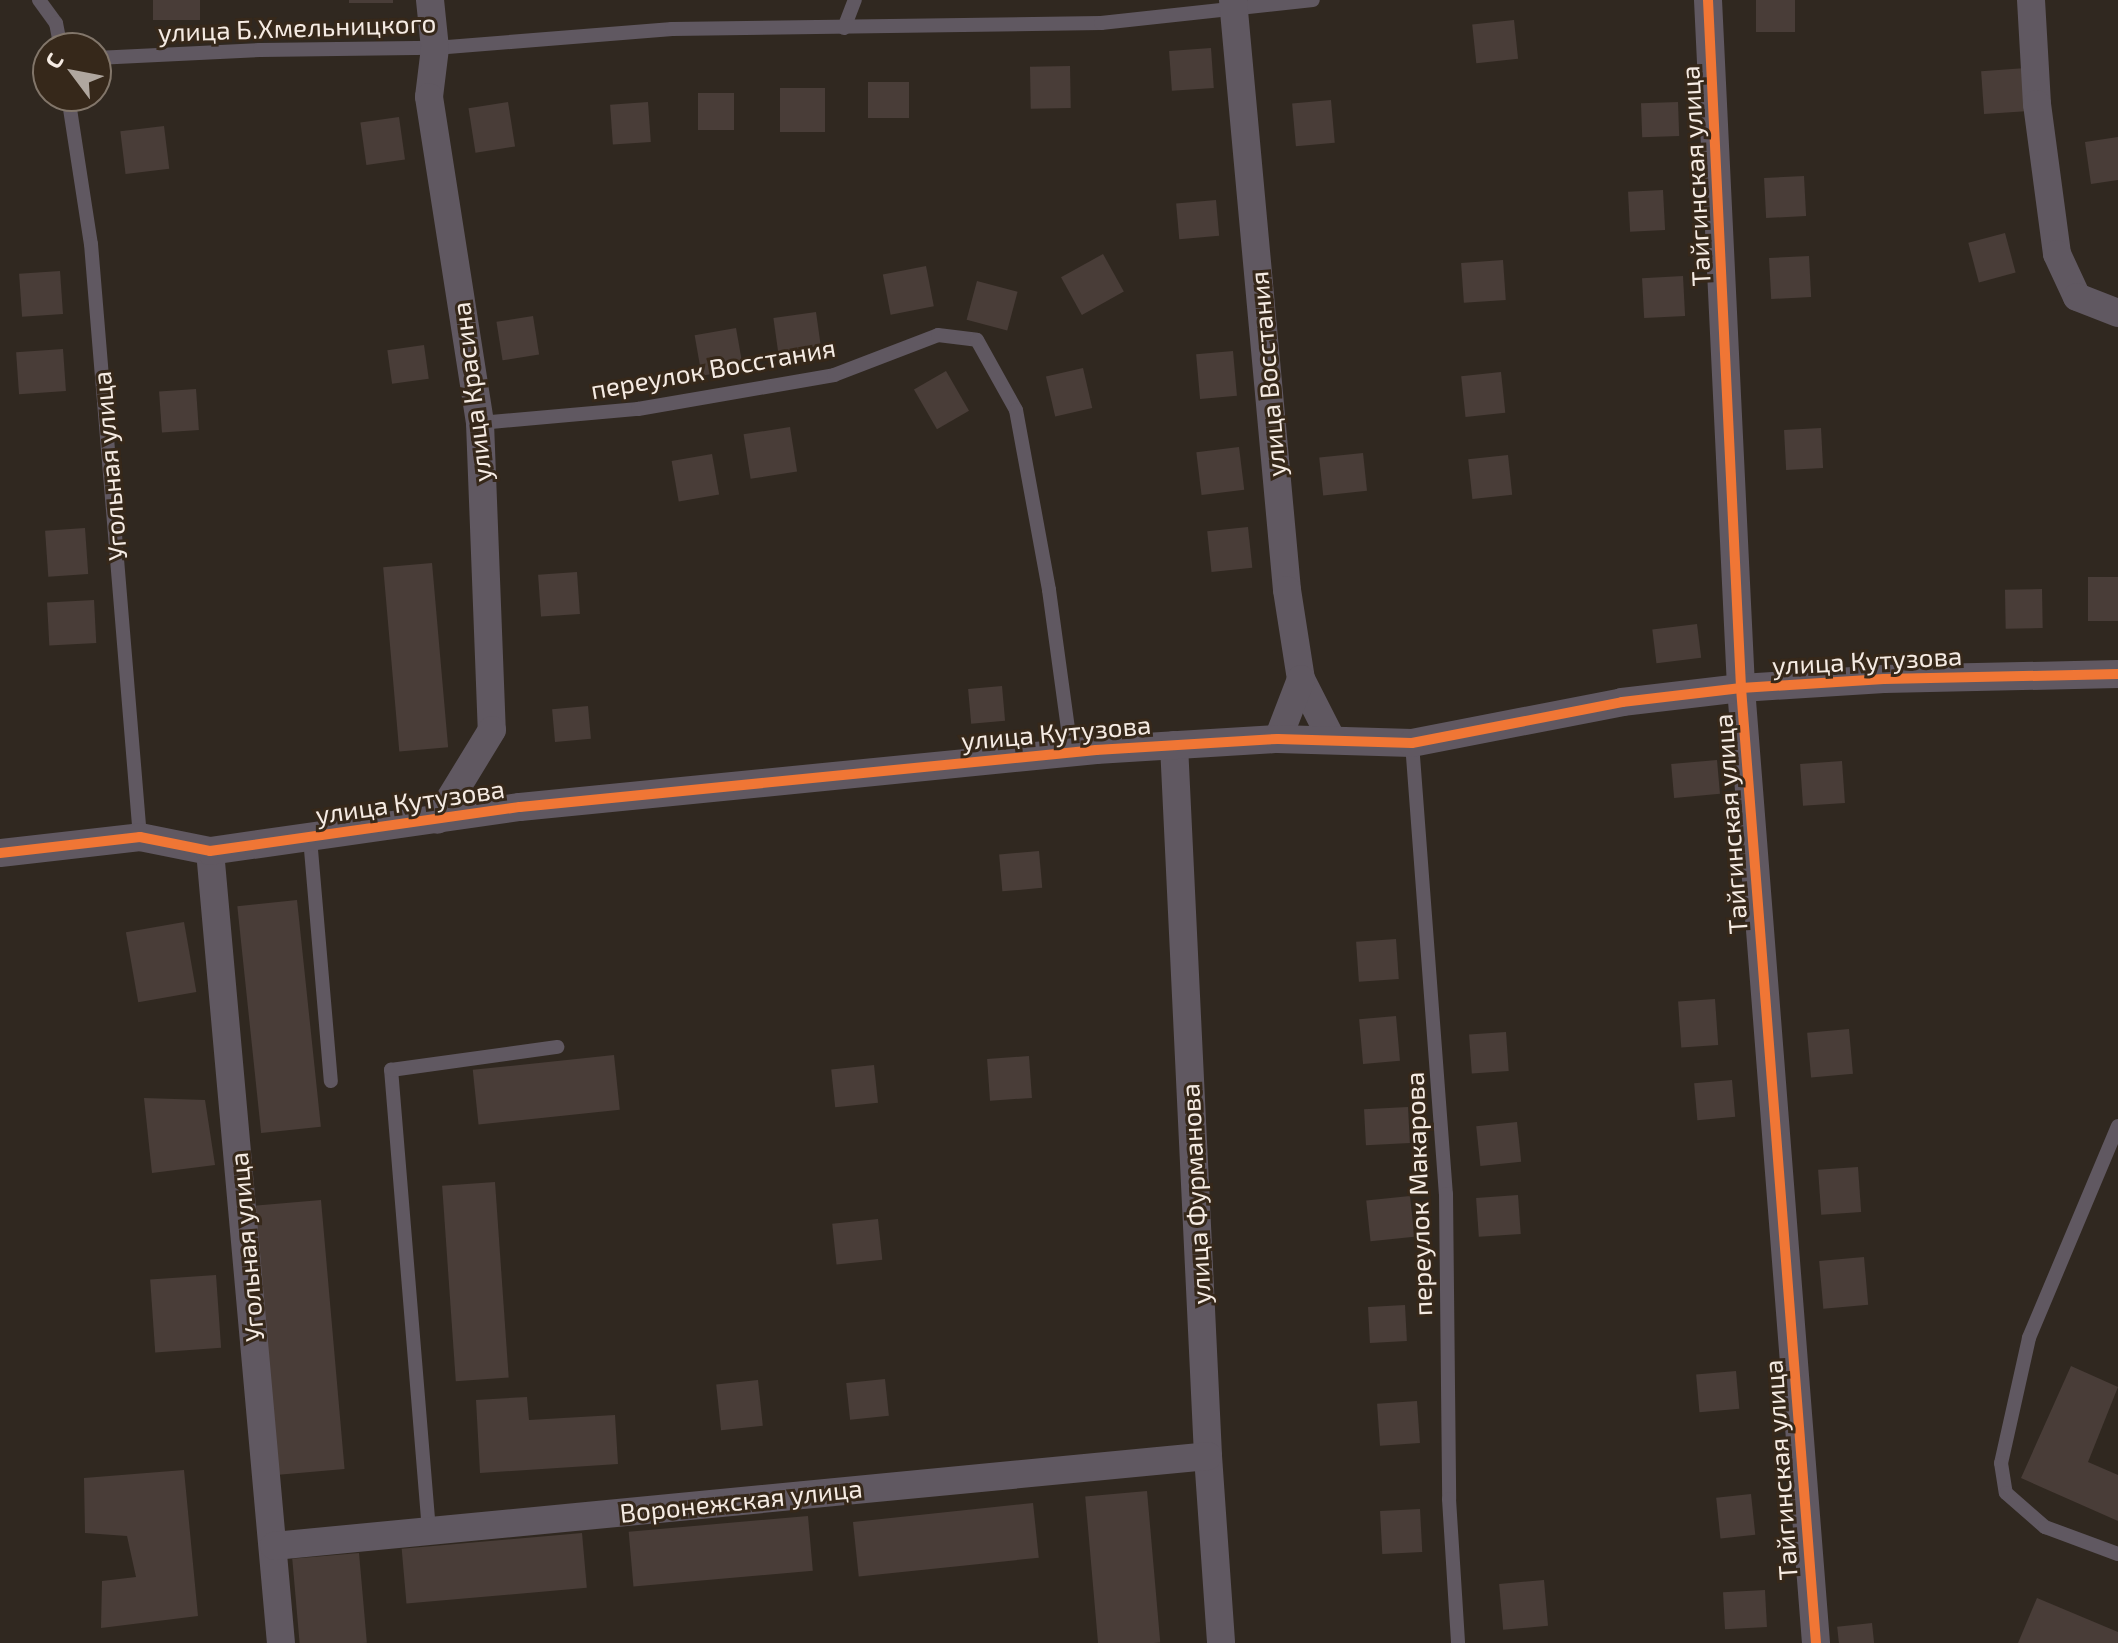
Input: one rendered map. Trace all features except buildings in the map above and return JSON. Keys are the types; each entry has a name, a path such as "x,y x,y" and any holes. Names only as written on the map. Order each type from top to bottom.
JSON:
{"street":[{"name":"улица Красина","path":"430,0 435,48 429,97 480,423 492,730 437,820"},
{"name":"Тайгинская улица","path":"1708,0 1741,688 1816,1643"},
{"path":"2031,0 2037,104 2057,254 2077,297 2118,313"},
{"name":"улица Восстания","path":"1233,5 1285,575 1301,679 1332,740"},
{"name":"улица Кутузова","path":"0,853 140,837 210,851 520,807 1174,745 1278,739 1412,743 1622,702 1741,688 1884,679 2118,674"},
{"path":"1278,739 1301,679"},
{"name":"улица Фурманова","path":"1174,745 1208,1456 1221,1643"},
{"name":"Угольная улица","path":"210,851 281,1643"},
{"name":"Воронежская улица","path":"274,1546 1208,1456"}],"lane":[{"path":"39,0 56,23 58,32"},
{"path":"844,28 855,0"},
{"name":"улица Б.Хмельницкого","path":"112,57 260,50 435,48 672,29 1101,23 1233,5 1313,0"},
{"name":"Угольная улица","path":"70,112 91,244 140,837"},
{"name":"переулок Восстания","path":"480,423 638,409 834,375 938,335 977,340 1016,410 1049,590 1068,729"},
{"name":"переулок Макарова","path":"1412,743 1446,1194 1449,1499 1458,1643"},
{"path":"310,838 331,1081"},
{"path":"429,1531 391,1070 557,1047"},
{"path":"2118,1126 2029,1338 2001,1463 2006,1493 2045,1527 2118,1554"}],"cycle path":[{"path":"1708,0 1741,688 1816,1643"},
{"path":"0,853 140,837 210,851 520,807 1096,750 1278,739 1412,743 1622,702 1741,688 1884,679 2118,674"}]}
